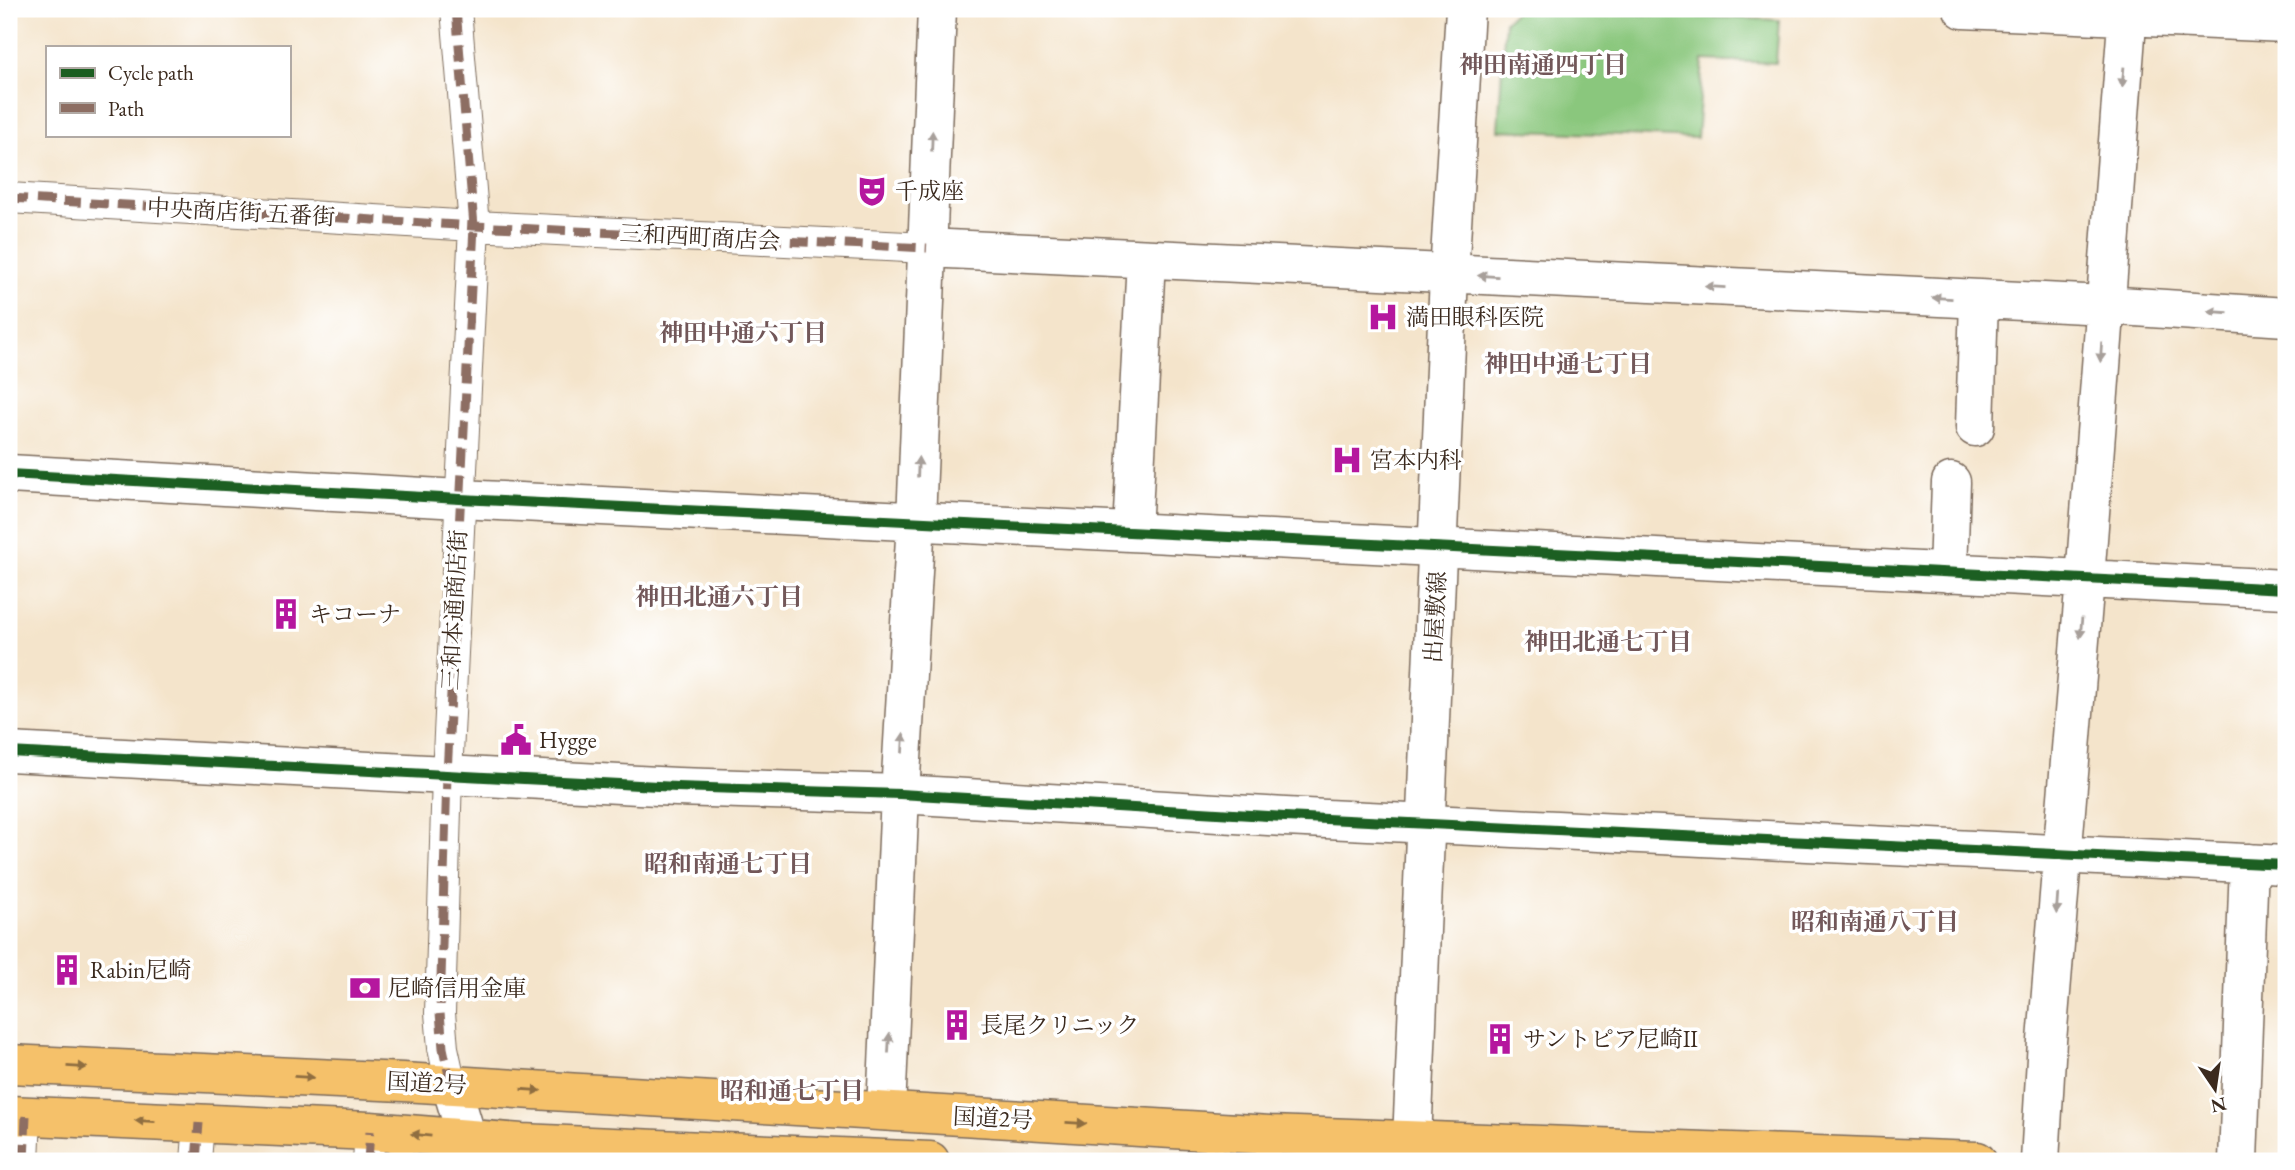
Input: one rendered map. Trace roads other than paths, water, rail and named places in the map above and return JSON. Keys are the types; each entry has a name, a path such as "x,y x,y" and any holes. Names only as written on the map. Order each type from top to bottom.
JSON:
{"highway":[{"name":"国道2号","path":"9,1063 451,1085 1270,1135 1413,1151 1977,1161"},
{"path":"17,1115 199,1123 369,1146 930,1161"}],"street":[{"name":"三和本通商店街","path":"451,1085 443,1048 440,1013 447,775 474,226 456,9"},
{"path":"886,1111 900,794 916,521 937,9"},
{"name":"出屋敷線","path":"1413,1151 1449,275 1465,9"},
{"path":"1963,9 2128,12 2286,23"},
{"path":"2040,1161 2061,853 2085,579 2128,12"},
{"name":"中央商店街 五番街","path":"9,198 474,226"},
{"name":"三和西町商店会","path":"474,226 927,248"},
{"path":"927,248 2105,305 2286,317"},
{"path":"1132,532 1146,259"},
{"path":"1975,427 1979,300"},
{"path":"9,474 460,499 2286,589"},
{"path":"1948,573 1951,482"},
{"path":"9,752 714,788 900,794 1285,817 2286,865"},
{"path":"2238,1161 2249,863"},
{"path":"451,1085 470,1150"},
{"path":"17,1115 24,1161"},
{"path":"196,1161 199,1123"}],"place":[{"name":"千成座","path":"872,191"},
{"name":"満田眼科医院","path":"1383,317"},
{"name":"宮本内科","path":"1347,460"},
{"name":"キコーナ","path":"286,614"},
{"name":"Hygge","path":"516,740"},
{"name":"Rabin尼崎","path":"67,970"},
{"name":"尼崎信用金庫","path":"365,988"},
{"name":"長尾クリニック","path":"957,1025"},
{"name":"サントピア尼崎Ⅱ","path":"1500,1039"}],"district":[{"name":"神田南通四丁目","path":"1543,65"},
{"name":"神田中通六丁目","path":"743,333"},
{"name":"神田中通七丁目","path":"1568,364"},
{"name":"神田北通六丁目","path":"719,597"},
{"name":"神田北通七丁目","path":"1608,642"},
{"name":"昭和南通七丁目","path":"728,864"},
{"name":"昭和南通八丁目","path":"1875,922"},
{"name":"昭和通七丁目","path":"792,1091"}]}
